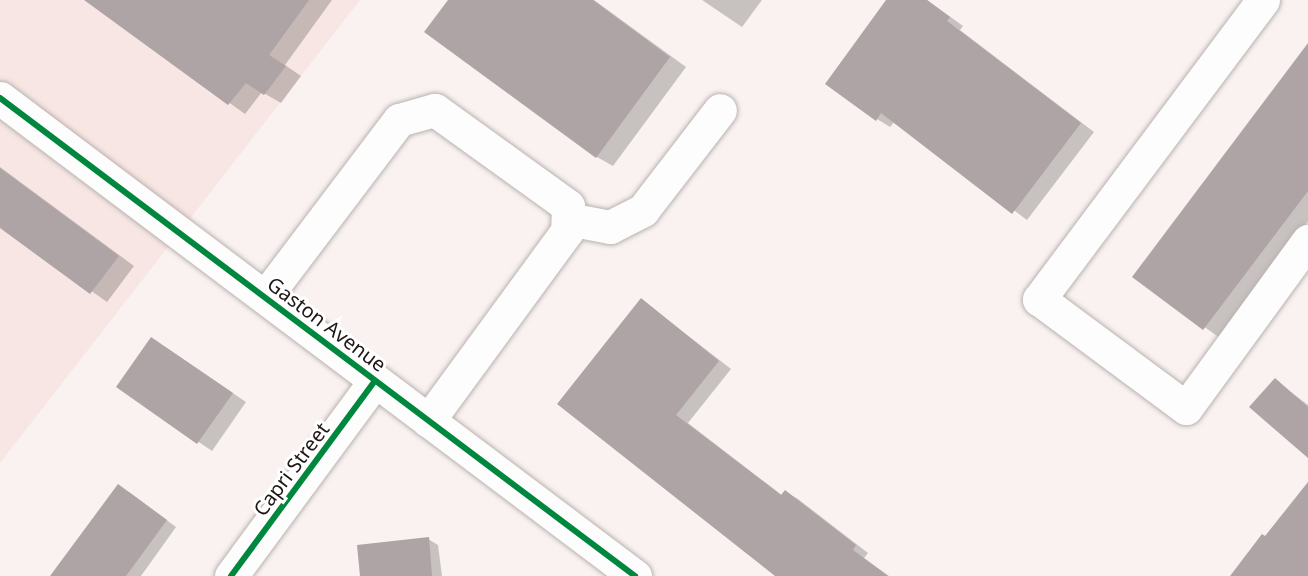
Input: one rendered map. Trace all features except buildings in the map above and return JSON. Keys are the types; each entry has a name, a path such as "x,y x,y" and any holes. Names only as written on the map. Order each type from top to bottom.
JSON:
{"street":[{"path":"1263,0 1039,299 1186,408 1308,241"},
{"name":"Gaston Avenue","path":"0,98 635,576"},
{"path":"265,297 399,120 435,110 568,206 567,231 428,421"},
{"path":"568,219 610,227 643,210 720,110"},
{"name":"Capri Street","path":"231,576 375,381"}],"shaded area":[{"path":"0,0 360,0 0,463"}],"cycle path":[{"path":"0,98 635,576"},
{"path":"231,576 375,381"}]}
